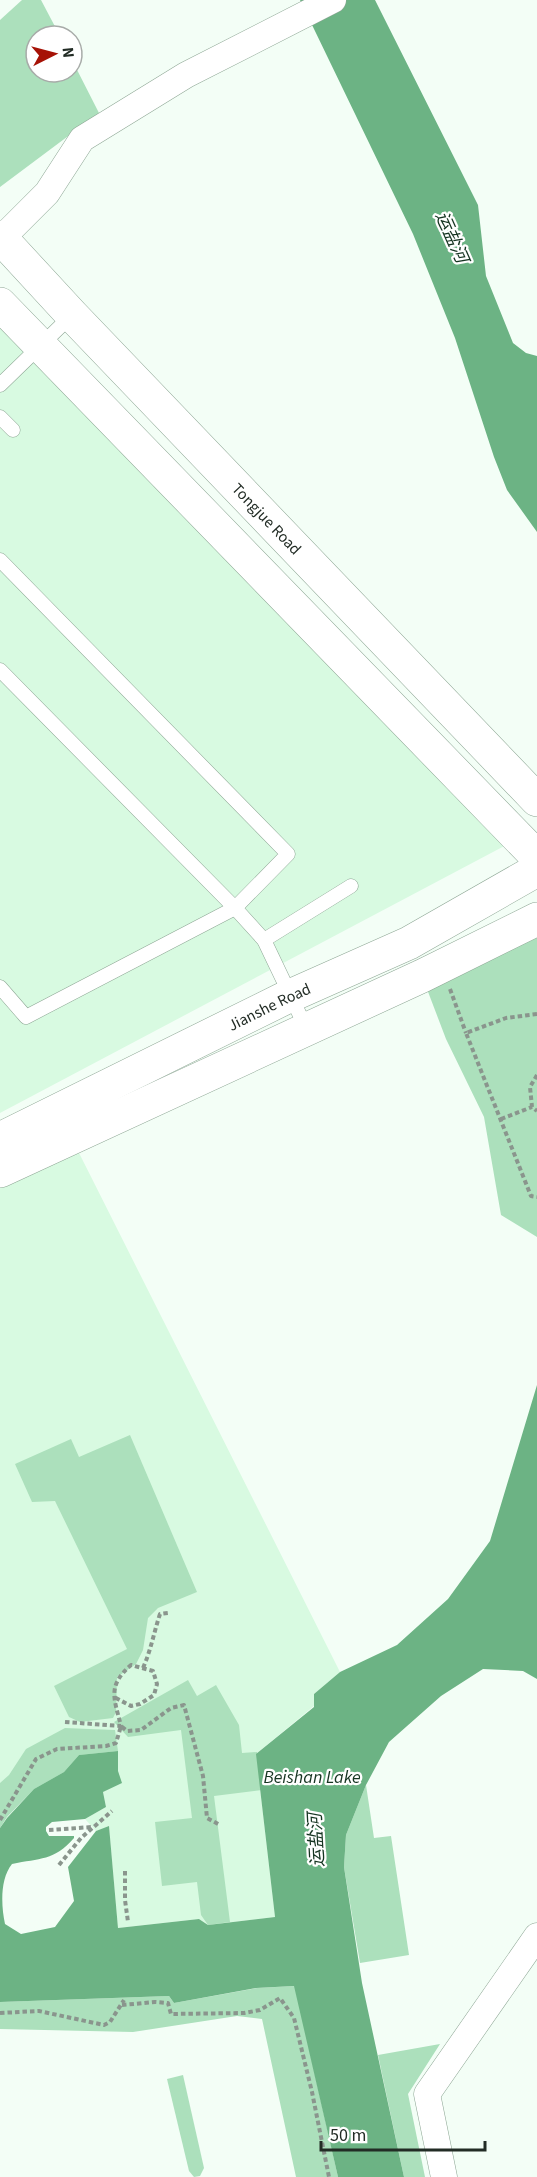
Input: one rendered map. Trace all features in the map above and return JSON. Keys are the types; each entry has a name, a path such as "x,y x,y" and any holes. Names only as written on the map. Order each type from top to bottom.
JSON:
{"main road":[{"name":"Tongjue Road","path":"0,238 537,800"},
{"path":"0,304 537,857"},
{"name":"Jianshe Road","path":"0,1139 283,999 408,943 537,870"},
{"path":"0,1171 307,1030 537,919"}],"street":[{"path":"0,238 48,194 82,139 186,75 333,0"},
{"path":"444,2177 427,2094 529,1958 537,1936"}],"lane":[{"path":"0,385 72,315"},
{"path":"0,417 13,430"},
{"path":"0,560 288,854 235,908 26,1017 0,987"},
{"path":"0,670 264,940 307,1030"},
{"path":"264,940 351,886"}],"path":[{"path":"442,966 466,1034 531,1196 537,1197"},
{"path":"466,1034 506,1017 537,1014"},
{"path":"537,1075 530,1087 532,1107 537,1111"},
{"path":"501,1119 532,1107"},
{"path":"143,1668 152,1646 160,1614 168,1613"},
{"path":"0,1820 36,1759 57,1749 106,1746 116,1743 121,1726 114,1697 118,1677 131,1665 153,1671 157,1684 154,1695 140,1704 131,1706 114,1697"},
{"path":"65,1722 121,1726 127,1731 141,1730 171,1708 184,1705 203,1776 207,1818 220,1825"},
{"path":"59,1865 67,1852 112,1810"},
{"path":"49,1830 93,1827"},
{"path":"125,1871 128,1922"},
{"path":"0,2013 39,2011 104,2025 110,2022 123,2002 168,2003 171,2014 244,2013 260,2010 280,1998 294,2018 329,2177"}],"shaded area":[{"path":"22,0 41,0 54,24 24,24 24,84 84,84 99,113 0,187 0,20"},
{"path":"0,325 510,843 0,1113"},
{"path":"537,919 537,1237 501,1215 484,1117 446,1039 422,976"},
{"path":"72,1139 340,1672 314,1694 314,1706 256,1754 275,1917 208,1925 199,1919 118,1928 109,1827 96,1831 85,1819 106,1807 103,1792 109,1788 0,1800 0,1171"},
{"path":"130,1435 197,1592 158,1608 148,1618 143,1650 136,1664 117,1677 116,1712 113,1718 80,1722 69,1717 54,1686 127,1649 55,1501 32,1502 15,1464 71,1439 79,1457"},
{"path":"188,1680 197,1696 216,1685 239,1725 242,1753 257,1752 262,1790 214,1796 230,1922 208,1925 201,1915 197,1882 162,1886 155,1822 192,1818 181,1730 128,1737 114,1722"},
{"path":"65,1728 115,1730 118,1751 79,1755 64,1772 34,1789 7,1817 0,1828 0,1783 9,1775 26,1749"},
{"path":"366,1785 374,1838 391,1836 409,1955 360,1963 344,1867 346,1835"},
{"path":"295,1986 338,2177 296,2177 262,2019 237,2016 133,2032 0,2029 0,2002 169,1996 174,2003 257,1988"},
{"path":"440,2044 408,2094 425,2177 404,2177 378,2055"},
{"path":"183,2075 204,2168 200,2176 194,2177 189,2171 167,2079"}],"water":[{"name":"运盐河","path":"300,0 375,0 478,205 486,276 513,343 526,353 537,356 537,532 507,490 455,338 413,234"},
{"name":"Beishan Lake","path":"537,1385 537,1679 523,1671 483,1669 441,1696 389,1742 366,1785 346,1835 344,1867 362,1983 404,2177 338,2177 294,1986 256,1988 174,2003 169,1996 0,2002 0,1828 34,1789 64,1772 79,1755 118,1751 118,1771 122,1783 103,1792 106,1807 85,1819 52,1822 46,1827 49,1836 74,1836 60,1851 46,1857 12,1864 5,1877 2,1892 5,1924 21,1934 55,1927 74,1901 68,1867 96,1831 109,1826 118,1928 199,1919 208,1925 275,1917 256,1754 314,1707 314,1694 340,1672 397,1645 448,1599 490,1541"}]}
